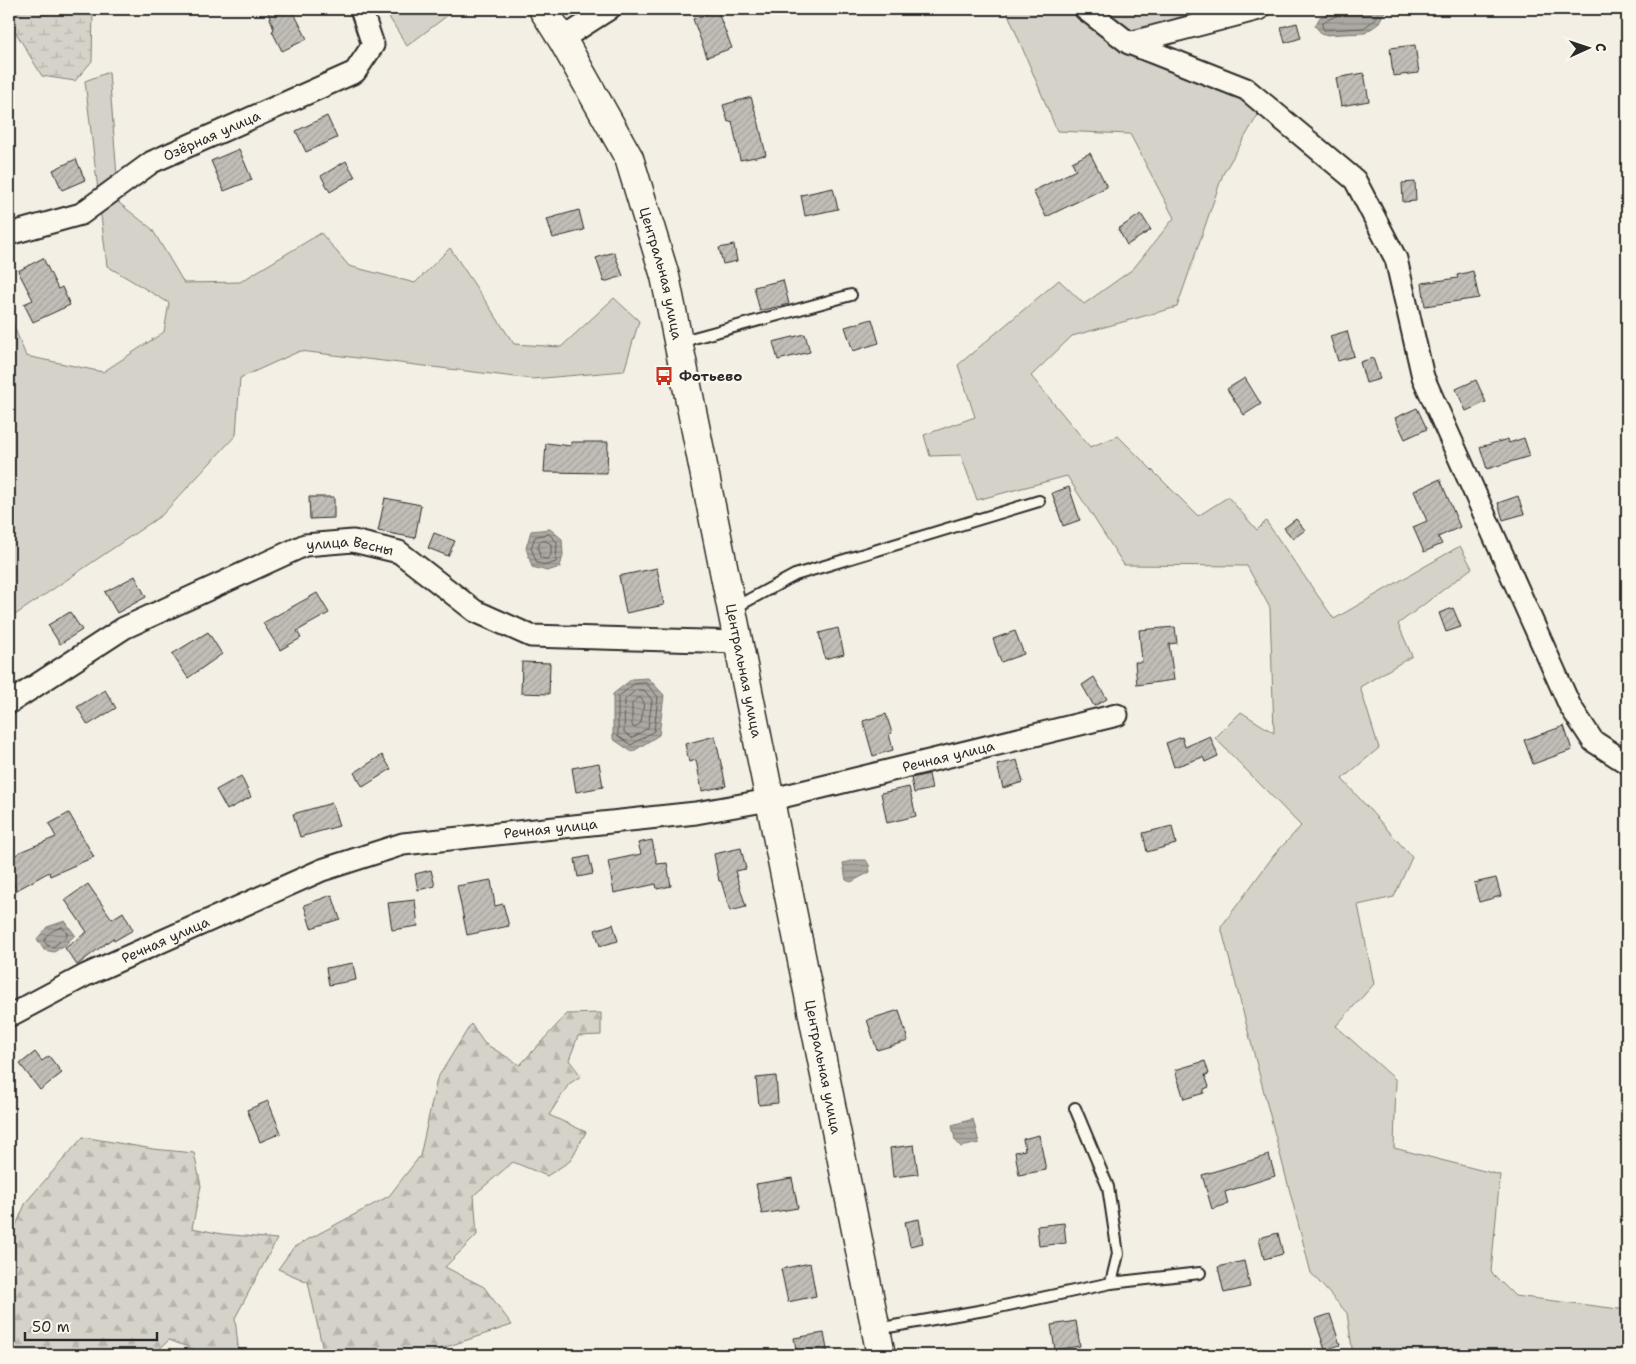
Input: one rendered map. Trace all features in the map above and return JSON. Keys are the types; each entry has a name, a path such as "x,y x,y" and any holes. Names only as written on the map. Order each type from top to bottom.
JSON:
{"main road":[{"name":"Центральная улица","path":"543,9 629,158 664,276 878,1342"}],"street":[{"name":"Озёрная улица","path":"9,234 81,214 152,162 356,72 373,45 362,9"},
{"path":"562,39 609,9"},
{"path":"1085,9 1129,43 1246,89 1356,180 1396,259 1423,378 1570,706 1593,741 1627,763"},
{"path":"1129,43 1259,9"},
{"name":"улица Весны","path":"9,704 124,628 305,545 353,541 400,552 475,611 531,636 738,642"},
{"name":"Речная улица","path":"9,1016 86,976 322,870 403,844 696,813 769,800 1117,715"}],"lane":[{"path":"678,342 851,295"},
{"path":"731,609 795,575 1040,501"},
{"path":"1075,1108 1108,1187 1118,1254 1111,1283"},
{"path":"878,1342 990,1309 1111,1283 1200,1273"}],"green space":[{"path":"9,9 93,9 92,61 75,81 42,76 9,21"},
{"path":"384,9 456,9 407,46"},
{"path":"1006,9 1191,9 1190,13 1115,41 1210,76 1259,113 1223,174 1177,307 1072,336 1031,376 1090,447 1118,436 1198,516 1228,497 1257,530 1266,521 1334,619 1460,546 1472,568 1398,624 1412,656 1360,687 1379,748 1342,779 1412,857 1394,897 1358,905 1374,984 1336,1026 1396,1080 1394,1148 1500,1175 1491,1272 1515,1296 1627,1310 1627,1355 1353,1355 1347,1313 1311,1273 1221,927 1274,855 1301,826 1215,738 1241,712 1274,733 1270,608 1247,566 1124,565 1067,476 977,500 961,455 930,456 924,435 975,417 958,365 1059,280 1084,304 1133,269 1174,218 1130,134 1057,131"},
{"path":"109,72 119,203 152,229 184,283 240,282 321,233 349,266 415,283 450,248 514,344 561,347 614,298 639,321 624,371 532,379 300,351 240,378 236,435 162,515 9,619 9,314 26,356 103,372 164,332 169,303 107,266 85,81"},
{"path":"601,1013 601,1035 578,1036 569,1060 581,1076 569,1084 549,1115 586,1132 570,1161 547,1176 513,1162 474,1195 477,1235 445,1267 484,1287 512,1325 434,1351 430,1355 324,1355 308,1282 278,1269 294,1247 389,1196 420,1156 437,1079 471,1024 484,1043 520,1065 567,1014"},
{"path":"83,1137 153,1149 194,1153 201,1186 192,1228 222,1234 277,1239 235,1318 239,1355 209,1355 169,1340 153,1355 9,1355 9,1242 26,1202"}],"water":[{"path":"1341,9 1386,9 1378,24 1365,33 1323,35 1315,26 1320,17"},
{"path":"550,529 562,539 563,555 560,567 547,571 532,567 526,548 531,531"},
{"path":"648,678 664,695 659,735 632,752 613,739 613,694 632,679"},
{"path":"854,860 866,860 870,872 851,882 846,880 843,863"},
{"path":"65,921 75,935 64,946 54,952 44,950 37,939 47,927"},
{"path":"973,1119 979,1143 961,1147 955,1140 952,1125"}],"building":[{"path":"267,9 292,9 307,39 282,51 272,31 274,30"},
{"path":"717,10 732,48 707,57 693,19"},
{"path":"1297,23 1301,38 1285,43 1281,27"},
{"path":"1415,45 1419,73 1393,76 1390,48"},
{"path":"1364,73 1369,101 1341,106 1336,78"},
{"path":"751,97 766,155 740,160 732,121 728,122 723,105"},
{"path":"327,116 337,138 306,152 296,131"},
{"path":"239,149 252,180 224,191 211,161"},
{"path":"1090,153 1107,187 1046,217 1033,191 1076,170 1072,162"},
{"path":"76,159 85,180 62,190 53,170"},
{"path":"346,161 355,177 330,192 321,176"},
{"path":"1415,182 1416,201 1403,202 1402,183"},
{"path":"833,188 838,209 805,216 801,195"},
{"path":"579,210 584,230 553,238 547,219"},
{"path":"1141,214 1151,230 1127,245 1118,229"},
{"path":"734,245 737,261 723,264 719,248"},
{"path":"614,252 623,276 604,282 596,258"},
{"path":"43,258 58,289 62,287 70,305 33,322 24,304 33,300 18,271"},
{"path":"1473,271 1479,298 1425,306 1422,283 1458,278 1457,275"},
{"path":"783,280 789,304 760,311 754,287"},
{"path":"872,319 879,343 853,351 845,327"},
{"path":"1347,331 1354,356 1338,361 1330,336"},
{"path":"805,334 810,352 778,360 773,342"},
{"path":"1373,358 1380,379 1366,383 1360,362"},
{"path":"1245,378 1261,404 1244,415 1227,389"},
{"path":"1476,380 1486,402 1466,411 1456,389"},
{"path":"1417,408 1427,429 1405,439 1395,418"},
{"path":"1524,438 1530,456 1487,469 1480,447 1508,439 1509,443"},
{"path":"571,442 608,442 607,473 544,472 546,443 571,446"},
{"path":"1440,479 1460,527 1438,537 1442,544 1424,552 1413,527 1427,521 1414,491"},
{"path":"1069,487 1080,520 1063,526 1052,493"},
{"path":"1518,496 1524,514 1503,520 1498,503"},
{"path":"309,497 334,497 334,518 310,519"},
{"path":"385,498 421,505 415,538 378,531"},
{"path":"1296,519 1305,530 1293,539 1284,528"},
{"path":"434,533 455,541 448,556 428,548"},
{"path":"657,568 664,605 626,613 619,576"},
{"path":"135,576 146,597 117,613 105,592"},
{"path":"317,593 329,613 297,631 301,638 280,650 263,623"},
{"path":"1453,608 1461,627 1446,632 1439,613"},
{"path":"70,612 82,630 60,644 48,625"},
{"path":"1175,627 1177,643 1169,644 1174,680 1137,685 1135,662 1142,662 1139,630"},
{"path":"838,628 844,654 825,659 819,633"},
{"path":"1015,631 1024,654 1001,662 993,639"},
{"path":"208,632 222,654 188,678 172,654"},
{"path":"522,662 550,663 549,694 521,693"},
{"path":"1094,677 1107,699 1094,706 1082,685"},
{"path":"105,690 116,708 88,725 77,707"},
{"path":"886,714 892,733 889,734 893,750 873,756 863,721"},
{"path":"1564,726 1572,750 1533,764 1524,740"},
{"path":"715,736 726,786 702,791 696,760 689,762 685,744"},
{"path":"1210,736 1218,756 1205,762 1203,757 1174,767 1166,743 1182,737 1185,747"},
{"path":"382,755 391,769 363,787 354,773"},
{"path":"1017,760 1023,782 1003,788 997,765"},
{"path":"599,763 603,787 576,792 572,768"},
{"path":"929,774 932,789 914,793 911,778"},
{"path":"241,776 251,797 227,810 216,790"},
{"path":"909,787 916,816 887,823 881,793"},
{"path":"332,803 339,826 300,837 293,814"},
{"path":"69,813 94,857 50,876 49,872 17,890 9,876 9,859 22,851 56,837 49,824"},
{"path":"1172,826 1176,844 1147,852 1143,833"},
{"path":"652,840 657,864 667,863 671,886 657,889 656,884 614,893 608,861 641,854 638,843"},
{"path":"741,848 746,869 735,871 746,907 730,911 721,881 719,881 714,854"},
{"path":"589,856 593,874 578,877 575,859"},
{"path":"431,870 435,886 418,890 415,874"},
{"path":"1496,878 1501,896 1479,902 1474,883"},
{"path":"491,880 495,906 503,904 509,926 467,935 457,886"},
{"path":"88,884 112,919 123,912 133,930 114,941 113,938 77,965 65,948 87,932 65,900"},
{"path":"332,895 340,919 311,928 304,905"},
{"path":"415,900 418,926 392,930 388,903"},
{"path":"613,924 618,941 600,946 595,930"},
{"path":"353,963 356,980 329,985 326,968"},
{"path":"899,1010 908,1041 877,1050 867,1020"},
{"path":"35,1052 42,1061 49,1056 62,1073 40,1090 20,1064"},
{"path":"1205,1061 1209,1074 1205,1075 1209,1087 1204,1089 1204,1093 1184,1099 1175,1070"},
{"path":"776,1076 778,1103 759,1105 756,1078"},
{"path":"268,1101 281,1133 260,1142 247,1110"},
{"path":"1039,1135 1046,1170 1019,1175 1015,1152 1025,1150 1023,1139"},
{"path":"914,1145 918,1174 893,1177 890,1148"},
{"path":"1269,1155 1275,1176 1225,1192 1228,1204 1212,1209 1202,1175"},
{"path":"792,1178 798,1208 762,1214 756,1184"},
{"path":"919,1219 923,1243 910,1246 905,1222"},
{"path":"1064,1223 1066,1243 1039,1246 1037,1226"},
{"path":"1278,1233 1283,1254 1264,1259 1259,1238"},
{"path":"1244,1261 1250,1287 1224,1293 1218,1267"},
{"path":"810,1263 816,1296 788,1302 781,1269"},
{"path":"1330,1314 1340,1345 1325,1350 1315,1319"},
{"path":"1076,1321 1080,1346 1055,1350 1051,1325"},
{"path":"824,1333 828,1355 797,1355 794,1338"}],"place":[{"name":"Фотьево","path":"664,376"}]}
